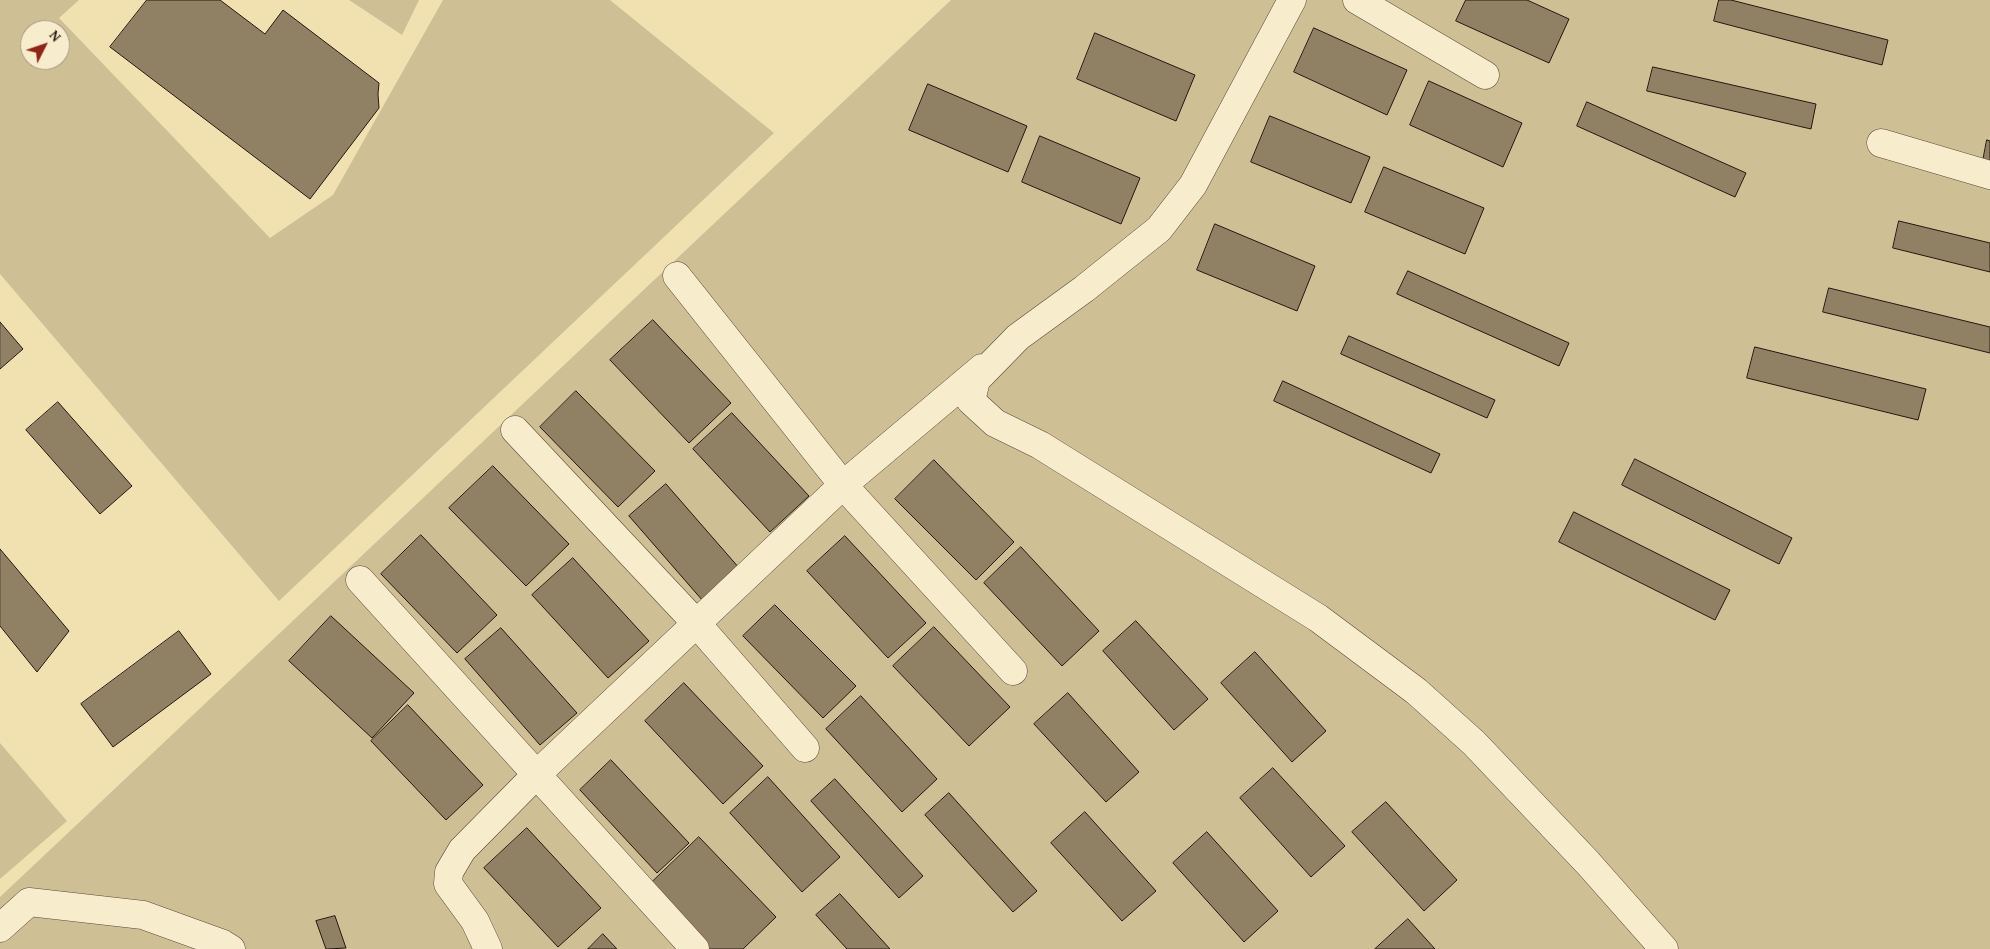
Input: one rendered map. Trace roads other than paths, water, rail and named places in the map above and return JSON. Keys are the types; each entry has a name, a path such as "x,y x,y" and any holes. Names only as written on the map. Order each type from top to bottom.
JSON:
{"street":[{"path":"488,949 474,921 448,884 449,872 462,850 537,774 843,485 1018,337 1084,289 1159,229 1193,185 1292,0"},
{"path":"1357,0 1485,75"},
{"path":"1881,142 1990,175"},
{"path":"677,276 843,485 1013,671"},
{"path":"1018,337 976,380 971,401 995,424 1040,445 1318,618 1416,691 1474,743 1588,863 1664,949"},
{"path":"515,430 697,624 805,748"},
{"path":"360,580 695,949"},
{"path":"0,928 30,902 143,915 223,944 230,949"}]}
